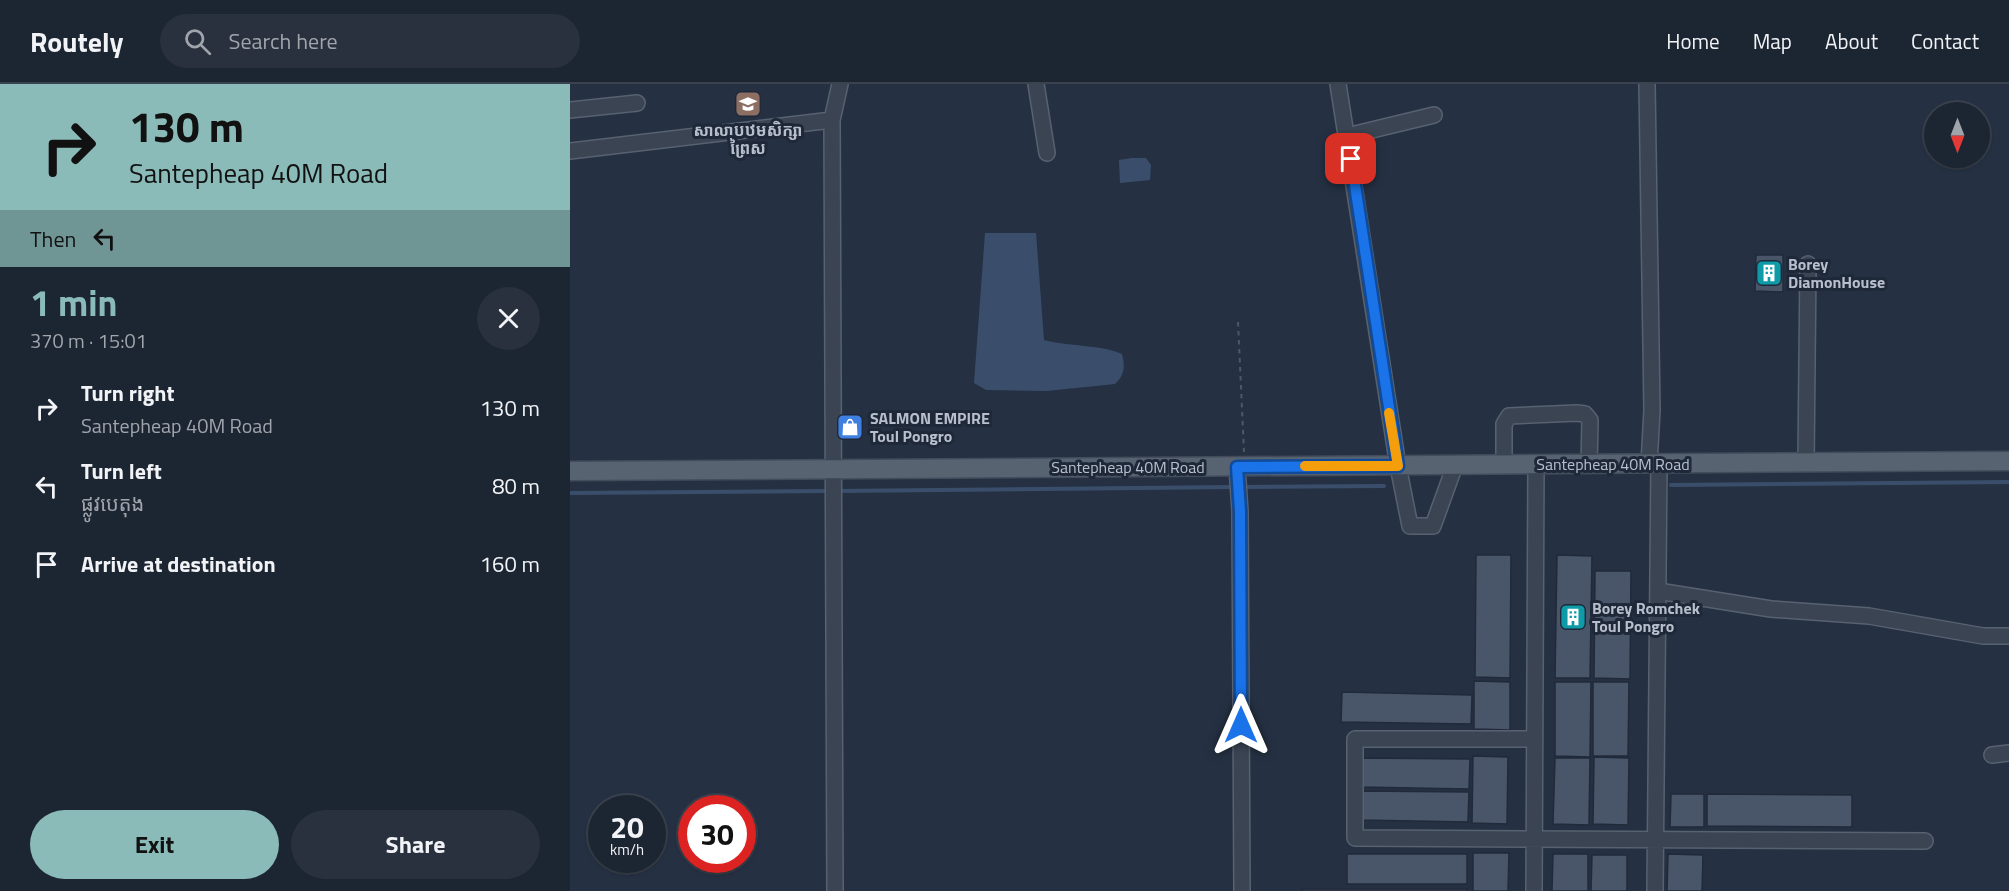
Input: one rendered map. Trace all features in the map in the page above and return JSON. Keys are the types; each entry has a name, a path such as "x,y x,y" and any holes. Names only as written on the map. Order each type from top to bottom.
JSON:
{"main road":[{"name":"Santepheap 40M Road","path":"570,471 832,476 1240,471 1455,465 2009,461"}],"street":[{"path":"835,891 832,120 840,84"},
{"path":"1036,84 1047,153"},
{"path":"1338,84 1398,466 1410,526 1433,526 1455,465"},
{"path":"1647,84 1652,410 1658,591 1655,891"},
{"path":"570,110 637,103"},
{"path":"1347,136 1434,115"},
{"path":"570,151 832,120"},
{"path":"1806,463 1808,264"},
{"path":"1504,465 1504,424 1509,416 1577,413 1585,414 1590,420 1589,464"},
{"path":"1534,891 1536,464"},
{"path":"1240,471 1242,891"},
{"path":"1658,591 1771,609 1869,616 1983,636 2009,636"},
{"path":"1534,739 1355,739 1355,838 1925,841"},
{"path":"1992,755 2009,753"}],"path":[{"path":"1238,322 1240,471"}],"water":[{"path":"1146,158 1151,165 1150,180 1120,183 1119,160"},
{"path":"985,233 1036,233 1044,340 1122,354 1123,370 1115,384 1046,391 986,390 974,383"}],"building":[{"name":"Borey DiamonHouse","path":"1756,255 1783,255 1783,292 1755,291"},
{"path":"1476,555 1511,555 1510,678 1475,677"},
{"name":"Borey Romchek Toul Pongro","path":"1557,555 1592,556 1590,678 1555,678"},
{"path":"1595,571 1631,571 1630,679 1594,678"},
{"path":"1474,681 1510,682 1510,730 1474,729"},
{"path":"1555,682 1591,682 1590,757 1555,756"},
{"path":"1593,682 1629,682 1628,756 1593,756"},
{"path":"1342,692 1472,695 1471,724 1341,722"},
{"path":"1473,756 1508,757 1507,824 1472,823"},
{"path":"1594,757 1629,758 1628,825 1593,824"},
{"path":"1361,758 1470,759 1469,789 1360,787"},
{"path":"1555,758 1590,758 1589,825 1553,824"},
{"path":"1360,791 1469,792 1468,822 1359,820"},
{"path":"1671,794 1704,794 1704,827 1670,827"},
{"path":"1707,794 1852,795 1852,827 1707,826"},
{"path":"1473,853 1509,853 1508,891 1473,891"},
{"path":"1347,854 1467,854 1467,884 1347,884"},
{"path":"1553,854 1588,854 1588,891 1552,891"},
{"path":"1668,854 1703,855 1702,891 1667,891"},
{"path":"1592,855 1627,855 1627,891 1591,891"},
{"path":"1302,889 1467,889 1467,891 1302,891"}],"waterway":[{"path":"1671,485 2009,482"},
{"path":"1241,487 1384,486"},
{"path":"836,491 1233,487"},
{"path":"570,493 828,491"}],"slow traffic":[{"path":"1305,466 1398,466 1389,413"}],"place":[{"name":"សាលាបឋមសិក្សា ព្រៃស","path":"748,104"},
{"name":"Borey DiamonHouse","path":"1769,273"},
{"name":"SALMON EMPIRE Toul Pongro","path":"850,427"},
{"name":"Borey Romchek Toul Pongro","path":"1573,617"}],"route":[{"path":"1241,725 1240,511 1237,467 1398,466 1351,159"}]}
